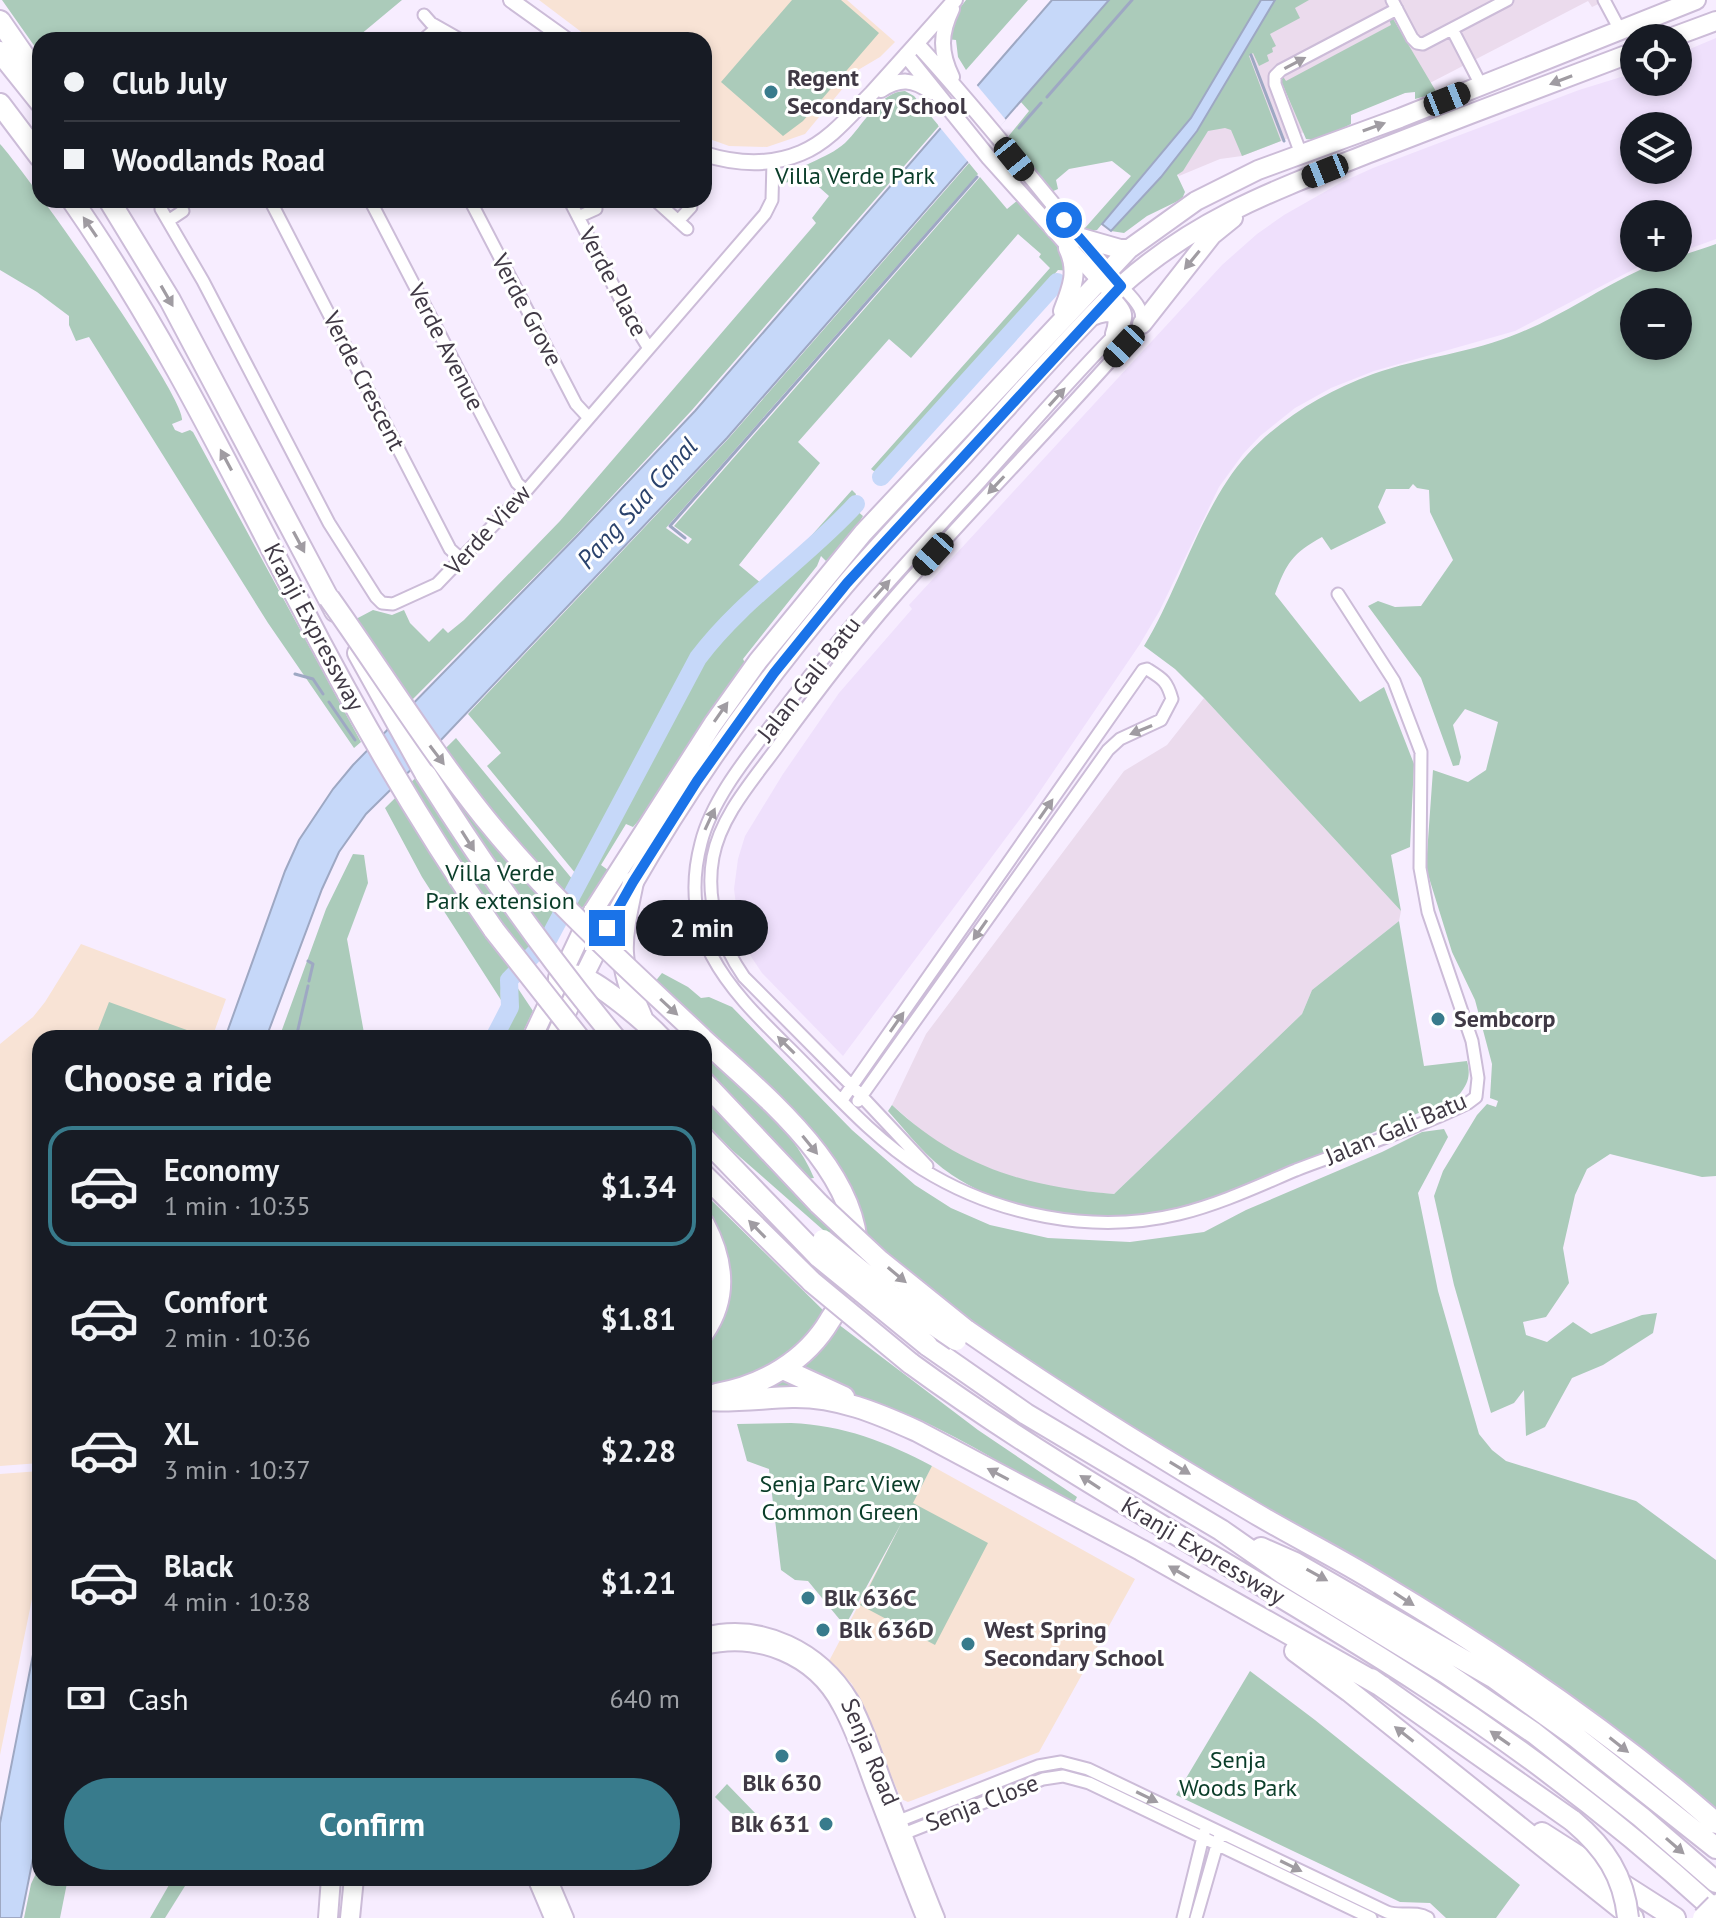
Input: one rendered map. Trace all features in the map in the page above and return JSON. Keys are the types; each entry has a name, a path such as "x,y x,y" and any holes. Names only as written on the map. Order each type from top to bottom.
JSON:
{"highway":[{"path":"0,21 32,67"},
{"path":"0,52 32,92"},
{"path":"0,104 32,146"},
{"path":"0,125 32,155"},
{"name":"Kranji Expressway","path":"78,208 174,363 378,748 494,930 573,1030"},
{"name":"Kranji Expressway","path":"114,208 170,300 426,775 476,854 542,948 609,1030"},
{"path":"329,598 420,733 504,840 580,923 693,1030"},
{"path":"633,882 621,953 627,983 642,1018"},
{"path":"494,930 562,1030"},
{"path":"559,978 568,974 583,977 642,1018 653,1030"},
{"path":"712,1048 768,1099 820,1158 844,1199 857,1250 852,1281 816,1340 783,1369 766,1379 712,1396"},
{"path":"712,1090 819,1204 961,1335"},
{"name":"Kranji Expressway","path":"712,1146 782,1217 927,1345 1026,1414 1221,1530"},
{"name":"Kranji Expressway","path":"712,1183 812,1282 910,1363 977,1410 1209,1556 1353,1640 1508,1743 1638,1842 1716,1911"},
{"path":"712,1241 721,1285 712,1320"},
{"path":"821,1249 893,1297 1247,1509 1379,1583 1601,1731 1716,1823"},
{"path":"783,1369 917,1431 1141,1550 1383,1687"},
{"path":"712,1399 733,1402 812,1398 880,1414"},
{"path":"1221,1530 1295,1563 1493,1677 1576,1737 1716,1848"},
{"path":"1221,1530 1284,1574 1446,1673 1534,1733 1641,1817 1716,1882"},
{"path":"1209,1556 1383,1687 1593,1838 1619,1875 1630,1918"},
{"path":"1217,1594 1349,1691 1630,1918"},
{"path":"1487,1800 1675,1918"},
{"path":"1703,1918 1716,1905"}],"main road":[{"path":"1635,24 1696,0"},
{"path":"1677,7 1695,16 1692,24"},
{"path":"1692,30 1716,21"},
{"path":"536,1030 588,919 713,724 758,661 853,544 1129,249 1196,201 1258,170 1620,30"},
{"path":"559,1030 607,928 633,882 729,734 819,617 882,544 1117,291 1198,228 1226,212 1620,57"},
{"path":"1142,324 1212,235 1271,192"},
{"path":"1105,245 1121,243 1151,231"},
{"path":"1060,321 1075,279 1073,242 1129,249"},
{"path":"1092,316 1104,311 1116,316 1118,324 1115,334"},
{"path":"588,919 589,929 595,933 607,928"},
{"path":"328,1918 330,1886"},
{"path":"350,1918 353,1886"},
{"path":"355,1886 362,1918"}],"street":[{"path":"511,0 556,32"},
{"path":"712,156 736,162 773,161 802,153 825,139 866,99 956,0"},
{"path":"956,0 946,24 942,51 962,93"},
{"path":"1301,154 1275,84 1275,76 1281,70 1394,4 1417,43 1423,44 1507,0"},
{"path":"1604,0 1620,30"},
{"path":"424,15 447,32"},
{"path":"432,32 438,27"},
{"path":"1452,29 1481,85"},
{"path":"912,50 962,93 1073,242"},
{"path":"912,50 948,106 981,149 1117,291 1141,310 1142,324"},
{"path":"866,99 892,83 907,81 920,84 948,106"},
{"name":"Verde View","path":"161,209 203,281 329,523 376,597 382,603 393,604 432,587 526,491 770,209 773,161"},
{"name":"Verde Crescent","path":"274,208 450,549 461,559"},
{"name":"Verde Avenue","path":"374,208 517,483 526,491"},
{"name":"Verde Grove","path":"474,208 576,404 589,418"},
{"name":"Verde Place","path":"574,208 648,347"},
{"path":"664,208 683,225 691,208"},
{"name":"Verde Place","path":"578,217 596,209"},
{"path":"168,221 183,211"},
{"path":"1115,334 1127,319 1117,291"},
{"name":"Jalan Gali Batu","path":"946,1181 924,1163 862,1096 761,996 731,958 712,902 713,858 717,842 740,799 843,659 924,563 1142,324"},
{"name":"Jalan Gali Batu","path":"1115,334 878,593 811,672 726,789 702,837 694,880 695,904 704,944 716,966 747,1007 842,1100 921,1168 970,1194 999,1205 1076,1221 1123,1221 1176,1215 1221,1201 1446,1113 1476,1097 1478,1078 1472,1041 1428,912 1420,868 1421,752 1394,681 1338,594"},
{"path":"842,1100 1143,670 1147,669 1168,683 1172,699 1161,720 1120,739 1108,750 852,1109"},
{"name":"Senja Road","path":"712,1634 734,1631 765,1635 796,1646 824,1667 846,1692 857,1713 924,1918"},
{"name":"Senja Road","path":"712,1646 733,1642 761,1646 794,1658 816,1675 836,1699 915,1863 937,1918"},
{"name":"Senja Close","path":"896,1829 1038,1766 1061,1762 1088,1769 1205,1832"},
{"name":"Senja Close","path":"896,1829 930,1823 1043,1779 1063,1776 1089,1783 1387,1912 1405,1916 1419,1914 1428,1918"},
{"path":"915,1863 914,1843 930,1823"},
{"path":"1183,1918 1205,1832"},
{"path":"1196,1918 1219,1838"},
{"name":"Senja Close","path":"1219,1838 1371,1918"},
{"path":"538,1886 552,1918"},
{"path":"552,1886 566,1918"}],"shaded area":[{"name":"Regent Secondary School","path":"539,0 847,0 895,42 880,57 858,70 805,134 767,147 729,146 712,140 712,32 581,32"},
{"path":"1290,0 1607,0 1592,7 1588,1 1428,84 1242,156 1220,159 1179,176 1174,167"},
{"path":"1716,38 1716,239 1692,248 1692,200 1620,200 1620,272 1629,272 1515,331 1374,371 1331,388 1295,408 1260,436 1219,487 1160,610 1140,644 1032,803 843,1056 762,973 748,952 738,920 734,889 745,836 839,693 912,609 909,605 1222,265 1257,234 1342,182 1373,168 1620,77 1620,96 1692,96 1692,48"},
{"path":"1204,698 1401,911 1399,921 1312,990 1302,1014 1114,1194 1067,1190 1030,1182 991,1170 956,1153 929,1137 892,1105 926,1034 1124,771 1167,745"},
{"path":"81,944 226,999 215,1030 32,1030 32,1464 0,1466 0,1044 33,1017"},
{"name":"West Spring Secondary School","path":"932,1466 1135,1579 1039,1752 908,1802 901,1799 852,1684 829,1661"},
{"path":"32,1472 32,1599 0,1755 0,1474"}],"green space":[{"path":"2,0 402,0 364,32 32,32 32,43"},
{"path":"792,0 841,0 879,33 803,121 783,136 721,82"},
{"path":"966,0 1028,0 966,70 958,57 956,40 947,39 956,13"},
{"path":"1109,0 1261,0 1191,118 1097,230 1092,231 1085,228 1131,176 1112,161 1069,169 1056,180 1058,189 1051,192 1007,138 1029,111 1020,101"},
{"path":"1275,0 1309,0 1295,8 1300,18 1270,34 1276,46 1267,55 1269,61 1259,66 1253,53 1249,56 1281,141 1242,156 1231,130 1208,131 1183,171 1177,175 1185,192 1182,199 1147,216 1124,233 1111,231 1161,177 1197,131"},
{"path":"1392,17 1437,93 1415,99 1415,92 1405,93 1351,115 1351,124 1335,132 1306,139 1282,83 1282,75 1286,81 1391,25 1389,19"},
{"name":"Villa Verde Park","path":"905,91 914,96 939,126 692,410 575,536 406,706 356,619 373,610 392,615 404,610 410,623 429,642 443,628 448,633 464,620 560,521 816,223 812,218 829,196 810,179 782,183 796,171 845,143 887,97"},
{"path":"0,144 32,185 32,208 49,208 159,371 182,420 172,424 175,430 193,432 361,742 354,748 268,623 89,337 76,341 69,325 69,316 0,270"},
{"path":"969,163 978,174 666,528 688,544 692,539 674,526 980,177 1007,209 1018,200 1064,249 1072,271 1058,270 1052,277 1055,279 878,474 871,469 1050,268 1039,257 1041,254 1018,234 911,358 889,339 798,442 820,463 739,565 762,584 852,490 856,494 854,500 822,534 712,630 688,659 576,874 487,766 501,753 468,714 728,439"},
{"path":"1716,244 1716,1176 1702,1177 1610,1154 1587,1169 1575,1195 1563,1248 1569,1283 1546,1317 1523,1322 1526,1335 1547,1342 1573,1322 1591,1334 1642,1315 1657,1313 1653,1333 1603,1365 1572,1378 1545,1427 1526,1436 1524,1390 1514,1403 1491,1413 1454,1285 1434,1196 1443,1171 1477,1115 1487,1104 1496,1107 1498,1101 1490,1098 1492,1064 1475,1000 1452,952 1426,868 1433,770 1468,782 1486,770 1498,722 1465,709 1453,725 1461,757 1459,765 1453,766 1421,678 1368,606 1378,601 1395,607 1421,606 1453,560 1430,512 1429,490 1413,484 1409,489 1386,489 1378,507 1386,523 1331,550 1322,537 1312,543 1292,560 1275,594 1360,702 1384,687 1414,764 1410,847 1391,855 1401,911 1204,698 1175,669 1144,646 1204,521 1231,475 1260,441 1290,417 1321,398 1373,374 1501,340 1535,326 1636,272 1692,272 1692,252"},
{"path":"856,510 863,516 857,526 826,561 821,556 817,566 743,659 745,663 647,811 633,827 626,824 601,865 608,870 589,903 581,908 570,904 687,683 719,637 828,541"},
{"name":"Villa Verde Park extension","path":"456,738 573,880 547,930 509,968 501,987 501,1000 422,877 385,808"},
{"path":"353,854 364,855 368,883 347,939 363,1030 282,1030 326,909"},
{"path":"1399,921 1424,1066 1467,1061 1469,1076 1464,1088 1458,1096 1224,1195 1176,1209 1120,1216 1061,1214 1031,1208 977,1189 943,1169 888,1111 892,1105 942,1144 994,1170 1051,1186 1114,1194 1302,1014 1312,990"},
{"path":"662,973 701,998 709,997 732,1007 852,1130 915,1185 951,1208 990,1225 1048,1238 1130,1242 1204,1232 1246,1210 1422,1132 1444,1129 1448,1137 1418,1193 1438,1291 1479,1434 1506,1461 1636,1501 1716,1560 1716,1812 964,1322 888,1258 862,1228 844,1174 811,1131 712,1038 712,1030 704,1030 654,983"},
{"path":"513,981 533,1011 524,1030 503,1030 514,1007"},
{"path":"109,1002 187,1030 98,1030"},
{"path":"712,1060 750,1095 793,1142 814,1178 803,1179 712,1082"},
{"path":"712,1100 839,1237 839,1244 712,1129"},
{"path":"712,1201 828,1315 803,1342 774,1364 741,1380 712,1386"},
{"path":"838,1324 978,1430 1077,1497 1073,1505 962,1441 904,1413 843,1393 764,1391 763,1386"},
{"name":"Senja Parc View Common Green","path":"791,1423 829,1427 864,1436 932,1466 913,1503 988,1543 935,1645 860,1605 902,1522 845,1626 808,1581 795,1580 781,1570 769,1469 747,1461 737,1424"},
{"name":"Senja Woods Park","path":"1250,1671 1520,1885 1496,1918 1446,1918 1430,1903 1400,1902 1176,1795"},
{"path":"727,1784 756,1814 744,1826 715,1797"},
{"path":"31,1884 66,1886 60,1918 24,1918"},
{"path":"168,1886 185,1886 165,1918 150,1918"}],"water":[{"name":"Pang Sua Canal","path":"1052,0 1109,0 727,438 440,741 366,814 339,852 322,889 269,1030 228,1030 285,871 299,840 333,789 695,411"},
{"path":"1261,0 1275,0 1197,131 1161,177 1111,231 1102,224 1191,118"},
{"path":"32,1660 32,1864 21,1918 0,1918 0,1823"}],"pier":[{"path":"975,83 1006,120 969,163 938,125"}],"waterway":[{"path":"1047,97 1132,0"},
{"path":"1251,55 1284,141"},
{"path":"1019,128 1041,103"},
{"path":"685,538 670,526 977,177"},
{"path":"881,477 1057,282"},
{"path":"498,1030 510,1007 509,980 549,938 698,658 734,617 856,504"},
{"path":"295,674 313,679 323,694"},
{"path":"329,702 355,740"},
{"path":"308,961 313,964 309,981"},
{"path":"298,1030 308,986"}],"place":[{"name":"Regent Secondary School","path":"771,92"},
{"name":"Sembcorp","path":"1438,1019"},
{"name":"Blk 636C","path":"808,1598"},
{"name":"Blk 636D","path":"823,1630"},
{"name":"West Spring Secondary School","path":"968,1644"},
{"name":"Blk 630","path":"782,1756"},
{"name":"Blk 631","path":"826,1824"}],"route":[{"path":"607,928 697,781 774,673 847,583 1121,286 1064,220"}]}
